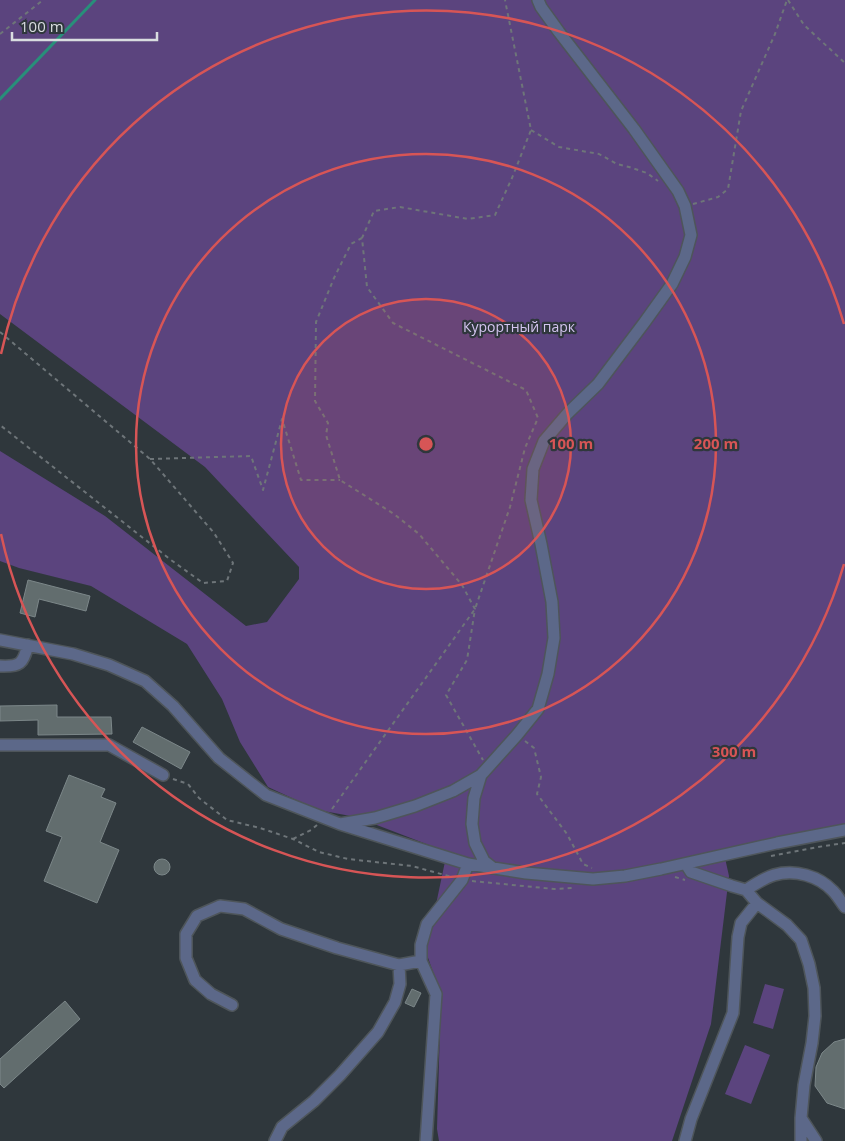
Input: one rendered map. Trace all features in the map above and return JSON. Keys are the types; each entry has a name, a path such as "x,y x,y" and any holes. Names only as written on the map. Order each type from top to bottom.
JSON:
{"street":[{"path":"340,824 375,818 415,806 453,791 484,772 538,709 548,674 554,638 552,602 531,500 533,470 544,441 568,413 598,384 672,284 685,257 691,235 685,206 678,190 559,32 538,0"},
{"path":"0,640 73,654 109,665 145,681 173,706 219,758 266,795 325,819 468,864 552,876 593,879 625,876 845,830"},
{"path":"0,666 17,664 24,658 28,645"},
{"path":"0,745 109,745 163,776"},
{"path":"484,772 474,798 472,824 475,843 484,861 494,868"},
{"path":"426,1141 436,994 421,961 421,945 427,924 462,880 468,864"},
{"path":"686,864 691,872 746,890 757,904 787,925 801,940 814,988 815,1016 804,1085 801,1141"},
{"path":"746,890 758,882 775,875 794,873 816,878 832,890 845,907"},
{"path":"685,1141 691,1119 733,1013 738,937 741,923 757,904"},
{"path":"232,1005 211,994 195,980 186,958 186,934 197,916 220,906 244,909 281,929 337,948 399,965 421,961"},
{"path":"275,1141 282,1127 314,1102 378,1032 395,1002 400,984 399,965"},
{"path":"801,1118 816,1141"}],"path":[{"path":"0,34 43,0"},
{"path":"484,772 446,696 467,660 475,609 510,507 525,448 538,418 526,390 393,323 367,287 362,238 374,211 400,207 468,219 495,215 531,130 505,0"},
{"path":"685,206 718,197 728,189 741,112 788,0"},
{"path":"788,0 804,25 845,63"},
{"path":"531,130 559,147 599,154 617,164 647,174 661,183"},
{"path":"340,480 326,435 328,423 315,401 316,322 334,278 351,244 362,238"},
{"path":"0,332 150,459 214,533 233,563 227,581 203,584 0,425"},
{"path":"150,459 250,456 263,490 282,419 301,480 340,480 394,514 419,534 462,585 475,609"},
{"path":"163,776 188,784 199,798 226,820 260,828 293,839 311,830 325,819 475,609"},
{"path":"517,735 534,748 541,777 537,794 567,834 583,864 591,868"}],"green space":[{"name":"Курортный парк","path":"0,0 845,0 845,824 723,849 729,876 711,1024 672,1141 439,1141 437,1129 441,995 426,952 447,852 356,817 318,810 268,787 240,742 222,699 187,644 91,586 19,568 0,561 0,451 105,516 246,626 267,622 299,579 299,567 205,467 0,314"},
{"path":"765,984 784,989 773,1029 753,1023"},
{"path":"745,1045 770,1055 751,1104 725,1094"}],"building":[{"path":"28,580 90,596 86,611 39,599 35,617 20,613"},
{"path":"57,705 57,717 111,717 112,734 38,735 38,720 0,721 0,706"},
{"path":"142,727 190,752 181,769 133,742"},
{"path":"69,775 105,789 101,797 116,803 100,842 119,850 97,903 44,881 62,837 46,831"},
{"path":"159,859 165,859 170,864 168,873 159,875 154,870 154,864"},
{"path":"412,989 421,993 414,1007 405,1003"},
{"path":"65,1001 80,1019 4,1088 0,1084 0,1059"},
{"path":"845,1039 845,1109 827,1103 815,1086 816,1067 822,1053 834,1042"}],"waterway":[{"path":"0,99 95,0"}]}
